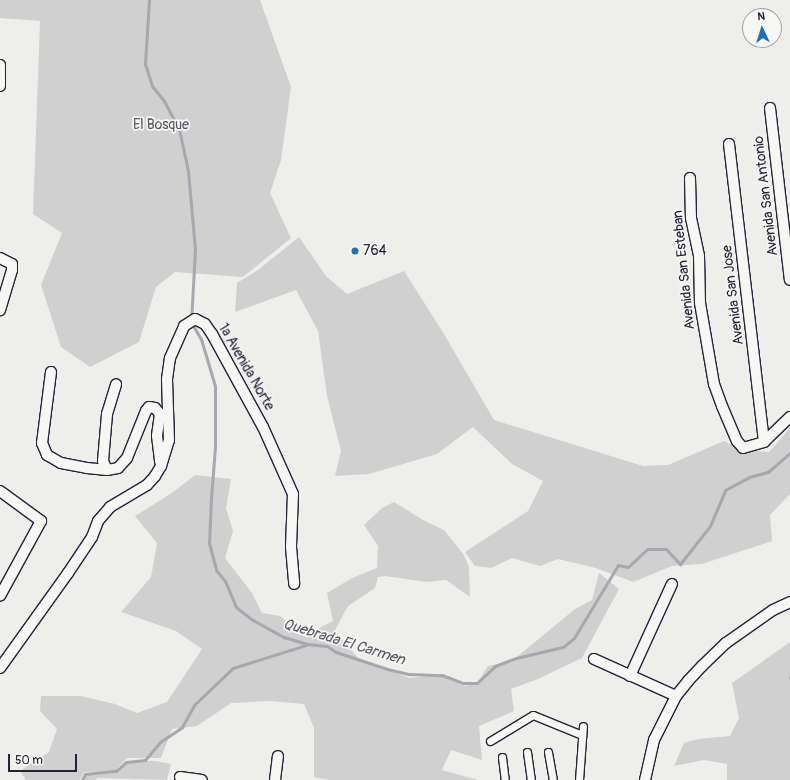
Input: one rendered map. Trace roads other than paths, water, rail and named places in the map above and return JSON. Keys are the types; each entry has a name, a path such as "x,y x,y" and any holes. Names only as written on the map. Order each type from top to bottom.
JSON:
{"street":[{"path":"0,65 0,86"},
{"name":"Avenida San Antonio","path":"770,108 790,280"},
{"name":"Avenida San Jose","path":"729,144 764,442"},
{"name":"Avenida San Esteban","path":"690,178 691,218 699,256 700,303 714,384 737,441 743,448 764,442"},
{"path":"0,258 12,264 12,270 0,310"},
{"name":"1a Avenida Norte","path":"0,668 92,537 98,521 110,507 147,485 161,466 169,440 167,379 170,358 184,326 195,319 205,324 212,334 263,427 293,494 291,547 294,584"},
{"path":"51,372 42,443 47,455 61,463 87,468 107,470 118,468 124,463 149,407 155,408 160,414 157,436 161,466"},
{"path":"107,470 103,461 107,414 116,384"},
{"path":"764,442 790,417"},
{"path":"0,492 41,521 0,596"},
{"path":"630,676 672,584"},
{"path":"645,780 654,740 676,696 702,666 726,643 773,610 790,602"},
{"path":"594,659 676,696"},
{"path":"490,741 533,715 582,736"},
{"path":"579,780 583,726"},
{"path":"527,752 531,780"},
{"path":"548,752 553,780"},
{"path":"275,780 278,756"},
{"path":"502,757 505,780"},
{"path":"180,777 202,780"}],"waterway":[{"name":"Quebrada El Carmen","path":"149,0 145,64 152,86 164,101 179,129 188,171 195,249 191,322 201,339 215,386 215,447 209,543 216,570 225,581 236,607 251,619 284,637 307,644 327,646 336,652 387,669 409,674 442,675 463,683 477,683 495,666 516,658 563,647 574,638 618,565 628,567 647,549 666,549 680,564 710,526 725,490 749,477 768,472 790,453"},
{"path":"82,780 85,774 116,771 126,762 145,760 160,742 182,727 195,704 233,668 306,645"}],"place":[{"name":"764","path":"355,251"}],"park label":[{"name":"El Bosque","path":"161,125"}]}
